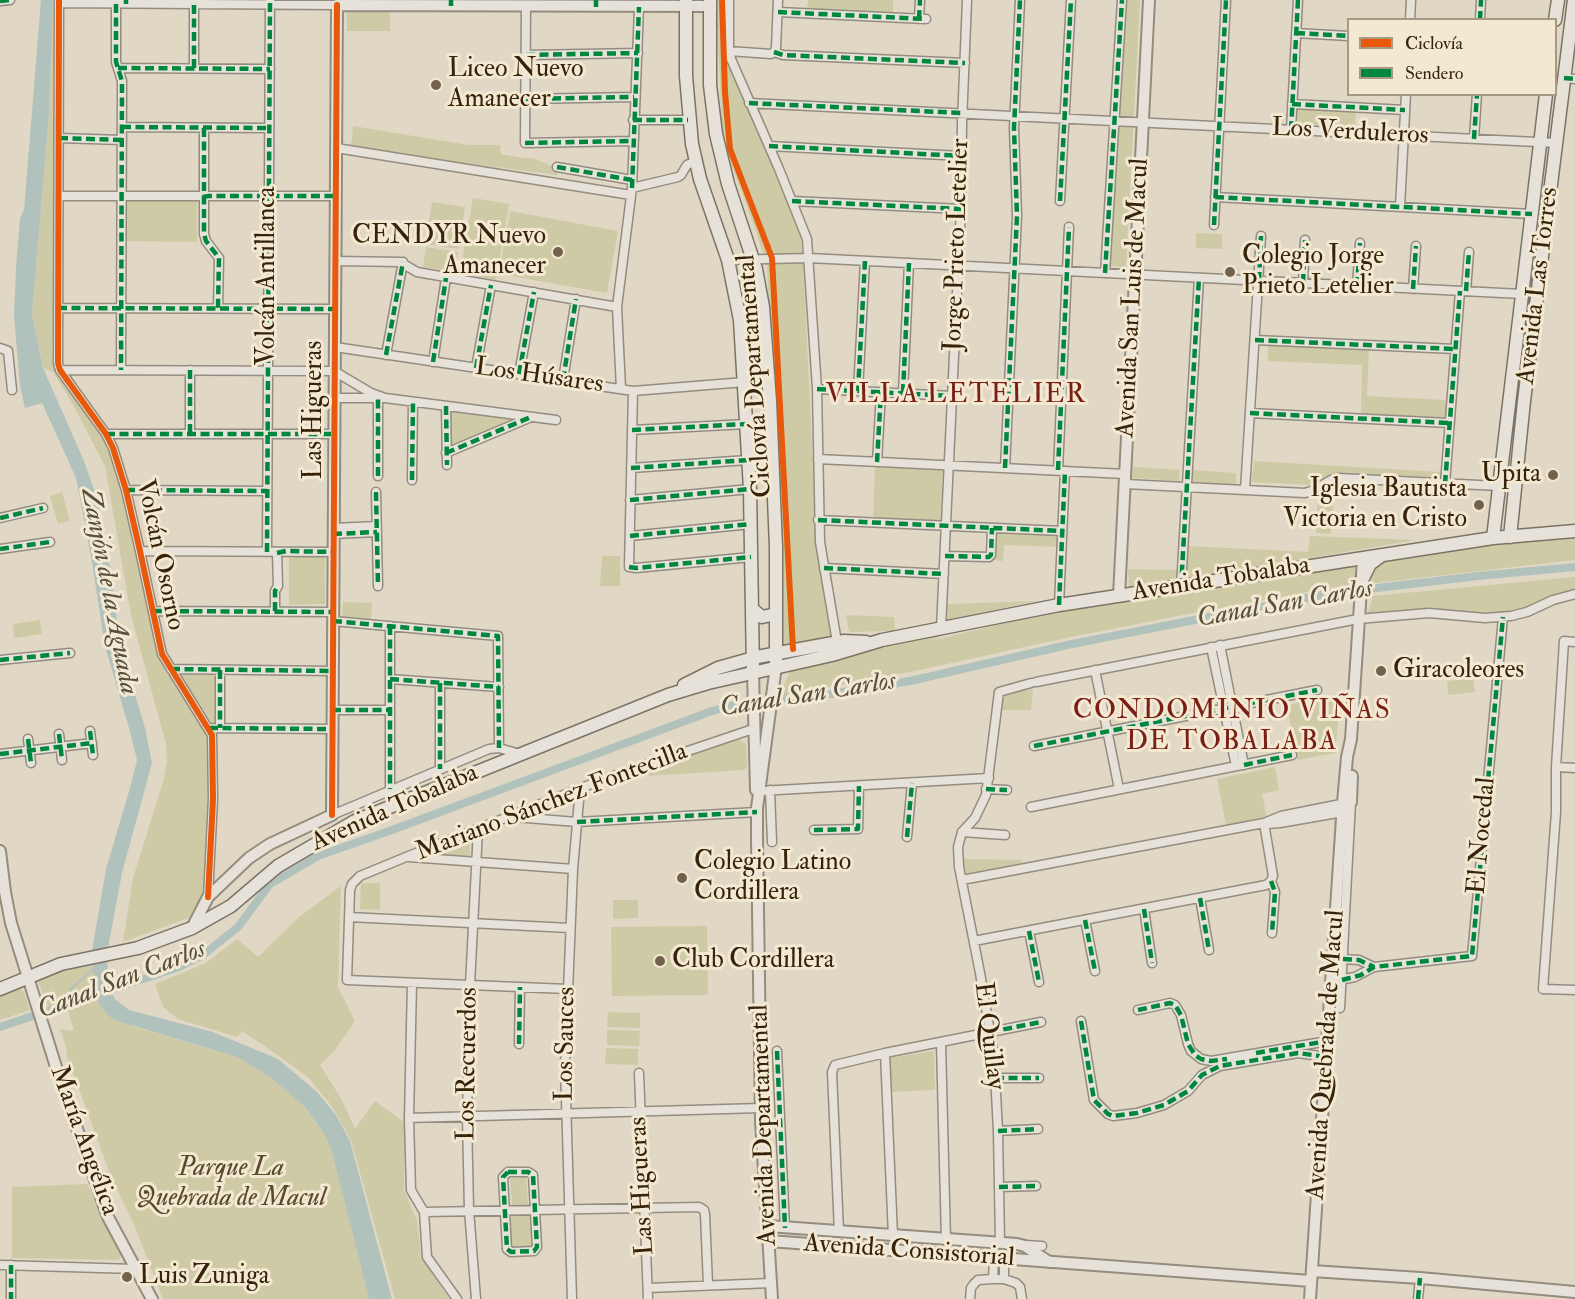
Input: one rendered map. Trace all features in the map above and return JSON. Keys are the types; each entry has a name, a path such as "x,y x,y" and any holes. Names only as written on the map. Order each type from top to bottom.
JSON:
{"main road":[{"name":"Avenida Departamental","path":"710,3 710,85 716,134 728,184 753,258 761,290 770,401 776,547 776,666"},
{"name":"Avenida Departamental","path":"686,4 688,120 695,160 728,260 738,300 750,489 753,672"},
{"name":"Avenida Las Torres","path":"1510,537 1524,401 1557,143 1570,78 1574,6"},
{"name":"Avenida Las Torres","path":"1493,538 1546,96"},
{"path":"1509,399 1517,403 1524,401"},
{"name":"Avenida Tobalaba","path":"0,989 60,964 149,945 192,928 237,902 278,866 347,825 668,695 776,666 832,655 870,643 1059,605 1493,538 1575,531"},
{"path":"1361,583 1370,564 1384,555"},
{"path":"1343,561 1353,566 1361,583"},
{"path":"752,609 762,617 776,614"},
{"name":"Avenida Tobalaba","path":"668,695 710,671 753,658 851,640 870,643"}],"street":[{"path":"0,1 10,0"},
{"path":"729,0 729,51 804,229 809,258 817,389 818,520 837,642"},
{"path":"774,52 778,0"},
{"path":"778,12 922,19 920,0"},
{"name":"Jorge Prieto Letelier","path":"941,628 961,209 962,113 968,0"},
{"path":"1005,468 1017,201 1014,115 1020,0"},
{"path":"1060,201 1071,0"},
{"path":"1105,273 1122,0"},
{"name":"Avenida San Luis de Macul","path":"1119,596 1149,0"},
{"path":"1214,225 1226,0"},
{"path":"1291,130 1298,0"},
{"path":"1410,18 1411,0"},
{"path":"1480,18 1481,0"},
{"path":"382,398 334,371 60,370 57,358 59,2 451,3 526,6 596,3 639,7 710,3"},
{"path":"121,370 122,79 118,68 122,2"},
{"name":"Volcán Antillanca","path":"267,552 270,2"},
{"name":"Las Higueras","path":"332,815 335,3"},
{"path":"194,4 194,68"},
{"path":"526,6 525,143 633,141"},
{"path":"1556,9 1574,6"},
{"path":"621,389 617,307 632,188 639,7"},
{"path":"1296,33 1347,36"},
{"path":"729,51 965,63"},
{"path":"525,55 638,53"},
{"path":"118,68 270,69"},
{"path":"1400,207 1406,96"},
{"path":"1474,139 1476,96"},
{"path":"525,99 634,98"},
{"name":"Los Verduleros","path":"749,103 1557,143"},
{"path":"1292,104 1405,110"},
{"path":"633,120 688,120"},
{"path":"122,127 269,128"},
{"path":"204,128 204,236 219,258 218,308"},
{"path":"59,138 122,140"},
{"path":"769,146 962,156"},
{"path":"336,148 632,188 678,177 687,165 695,160"},
{"path":"557,167 632,188"},
{"path":"58,196 336,196"},
{"path":"1215,197 1532,214"},
{"path":"792,201 961,209"},
{"path":"1059,605 1066,271 1069,227"},
{"path":"1245,490 1261,236"},
{"path":"1303,283 1305,240"},
{"path":"1357,286 1360,243"},
{"path":"1413,289 1416,246"},
{"path":"1445,484 1455,349 1469,252"},
{"path":"728,260 809,258 1522,294"},
{"path":"335,261 403,262 413,271 446,278 617,307"},
{"path":"858,391 865,261"},
{"path":"386,355 403,262"},
{"path":"903,393 909,263"},
{"path":"433,362 446,278"},
{"path":"1181,587 1199,278"},
{"path":"476,368 490,285"},
{"path":"519,374 534,292"},
{"path":"563,380 576,299"},
{"path":"58,308 335,309"},
{"path":"1255,340 1455,349"},
{"name":"Los Húsares","path":"334,347 633,391 745,382"},
{"path":"0,348 8,351 12,390"},
{"name":"Volcán Osorno","path":"60,370 106,434 119,464 159,645 171,669 209,728 213,744 211,869 208,897"},
{"path":"190,370 190,434"},
{"path":"817,389 952,396"},
{"path":"633,391 629,567 751,557"},
{"path":"877,462 881,392"},
{"path":"334,398 382,398 555,420"},
{"path":"378,476 382,398"},
{"path":"412,480 413,402"},
{"path":"446,406 447,465"},
{"path":"1250,413 1449,423"},
{"path":"446,453 531,417"},
{"path":"632,430 747,424"},
{"path":"106,434 334,434"},
{"path":"818,459 1061,470 1186,487 1305,493 1338,478 1499,486"},
{"path":"631,468 748,460"},
{"path":"630,500 750,489"},
{"path":"126,490 267,491"},
{"path":"376,492 378,586"},
{"path":"0,518 43,508"},
{"path":"818,520 1062,531"},
{"path":"630,536 751,524"},
{"path":"945,556 990,557 992,528"},
{"path":"334,531 377,529"},
{"path":"0,549 50,542"},
{"path":"140,551 333,552"},
{"path":"274,611 275,591 278,586 277,553"},
{"name":"Avenida Quebrada de Macul","path":"1340,1008 1347,757 1351,739 1363,558"},
{"path":"824,568 944,574"},
{"path":"1119,789 1095,670 1359,619 1429,613 1503,617 1527,612 1553,600 1575,594"},
{"path":"153,611 274,611 333,616 390,626 498,636 499,748"},
{"name":"El Nocedal","path":"1341,980 1361,975 1374,967 1472,956 1503,617"},
{"path":"390,626 390,789"},
{"path":"1575,642 1564,641 1556,767 1556,812 1543,989 1575,990"},
{"path":"1216,646 1240,766"},
{"path":"0,660 70,653"},
{"name":"Avenida Departamental","path":"757,810 765,791 770,710 776,666"},
{"path":"171,669 333,670"},
{"path":"220,670 220,728"},
{"name":"El Quillay","path":"1000,1243 996,1078 958,847 963,832 975,818 986,789 998,694 1002,690 1033,682 1095,670"},
{"name":"Avenida Departamental","path":"753,672 761,1108 772,1299"},
{"path":"390,679 499,687"},
{"path":"440,683 440,769"},
{"path":"1034,747 1317,690"},
{"path":"332,710 390,710"},
{"path":"209,728 332,729"},
{"name":"Mariano Sánchez Fontecilla","path":"349,917 350,890 360,876 580,789 753,729"},
{"path":"90,731 93,755"},
{"path":"59,734 62,760"},
{"path":"28,739 31,763"},
{"path":"0,754 92,743"},
{"path":"192,928 208,897 260,851 390,789 489,749 499,748 520,754"},
{"path":"1031,807 1292,755"},
{"path":"1556,767 1575,768"},
{"path":"772,842 765,791 988,778"},
{"path":"907,837 912,783"},
{"path":"814,830 858,829 859,786"},
{"name":"Los Sauces","path":"572,1299 565,1114 570,928 580,789"},
{"path":"986,789 1007,790"},
{"path":"962,880 1264,823 1280,824 1346,805"},
{"name":"Avenida Quebrada de Macul","path":"1310,1299 1328,1041 1346,959 1346,805"},
{"path":"510,816 577,822 757,810"},
{"path":"1264,823 1275,892 1272,933"},
{"name":"Los Recuerdos","path":"476,1299 469,1210 467,1117 470,985 478,829"},
{"path":"963,832 1005,835"},
{"name":"María Angélica","path":"0,851 11,923 63,1089 105,1209 152,1299"},
{"path":"406,857 573,869"},
{"path":"209,920 220,885 211,869"},
{"path":"974,941 1272,882"},
{"path":"1200,898 1209,950"},
{"path":"1144,909 1152,963"},
{"path":"568,989 347,980 349,917 570,928"},
{"path":"1085,920 1095,971"},
{"path":"1029,931 1039,982"},
{"name":"El Nocedal","path":"1346,959 1359,960 1374,967"},
{"path":"412,983 409,1118 411,1190 424,1212 427,1257 457,1299"},
{"path":"519,1044 520,987"},
{"path":"1138,1010 1170,1003 1174,1005 1181,1015 1191,1051 1201,1059 1219,1060 1328,1041"},
{"path":"1081,1021 1092,1093 1098,1105 1108,1114 1119,1116 1164,1105 1188,1091 1202,1075 1220,1066 1298,1053 1327,1057"},
{"path":"838,1232 832,1072 834,1067 839,1063 885,1053 1041,1022"},
{"path":"940,1043 946,1240 951,1251 958,1256"},
{"name":"Avenida Departamental","path":"777,1051 785,1228"},
{"path":"885,1053 893,1236"},
{"path":"1201,1059 1202,1075"},
{"name":"Las Higueras","path":"639,1073 648,1299"},
{"path":"996,1078 1039,1078"},
{"path":"409,1118 761,1108"},
{"path":"998,1131 1038,1129"},
{"path":"508,1172 532,1173 535,1209 536,1249 508,1251 504,1177 508,1172"},
{"path":"999,1187 1036,1185"},
{"path":"424,1212 699,1207 704,1210 708,1285"},
{"name":"Avenida Consistorial","path":"768,1226 1000,1243 1026,1247 1042,1246"},
{"path":"803,1229 800,1234 803,1244"},
{"name":"Avenida Consistorial","path":"769,1241 1022,1261 1311,1276 1420,1278 1575,1292"},
{"path":"1022,1261 1028,1258 1026,1247"},
{"name":"Avenida Consistorial","path":"1026,1247 1049,1262"},
{"path":"993,1279 999,1259"},
{"path":"999,1259 1004,1279"},
{"path":"0,1265 135,1269"},
{"path":"11,1265 11,1299"},
{"path":"1418,1299 1420,1278"},
{"path":"970,1299 974,1284 978,1280 993,1279 1004,1279 1016,1283 1020,1287 1022,1299"},
{"path":"648,1288 771,1283"}],"green space":[{"path":"716,0 726,0 726,29 732,73 800,229 818,564 833,637 782,646 767,266 728,155 722,127"},
{"path":"808,0 893,0 893,14 807,9"},
{"path":"1125,0 1140,0 1126,267 1109,266"},
{"path":"53,2 58,5 52,354 56,370 104,435 121,477 158,648 180,692 202,724 211,743 210,893 199,914 123,942 133,878 163,782 167,761 166,744 131,615 105,466 53,372 43,368 32,315 49,113"},
{"path":"390,10 390,31 347,31 347,11"},
{"path":"1296,106 1356,109 1355,128 1295,124"},
{"path":"353,126 468,145 500,145 501,154 533,158 558,169 557,175 351,148"},
{"path":"473,198 509,204 496,280 460,273"},
{"path":"124,201 197,201 197,242 124,241"},
{"path":"432,202 465,207 462,227 429,222"},
{"name":"CENDYR Nuevo Amanecer","path":"510,211 618,231 607,293 499,274"},
{"path":"428,224 461,229 458,249 426,244"},
{"path":"1196,233 1222,234 1222,249 1196,248"},
{"path":"426,247 458,252 456,272 423,267"},
{"path":"1268,344 1369,348 1367,396 1447,400 1446,419 1361,415 1362,365 1268,361"},
{"path":"449,409 517,419 450,448"},
{"path":"1254,461 1441,472 1440,481 1331,475 1312,485 1252,482"},
{"path":"875,465 943,470 940,523 873,520"},
{"path":"1133,467 1180,470 1179,481 1132,478"},
{"path":"1190,470 1236,473 1236,485 1190,482"},
{"path":"62,492 70,521 58,524 50,496"},
{"path":"1317,505 1333,506 1331,534 1316,533"},
{"path":"994,531 1058,534 1057,547 1004,545 1003,561 993,560"},
{"path":"1575,535 1575,560 1331,588 1188,614 915,671 779,696 791,669 876,646 949,631 934,640 1053,612 1490,545"},
{"path":"1310,536 1416,540 1187,579 1188,546 1308,552"},
{"path":"602,556 620,556 620,586 600,586"},
{"path":"289,557 325,557 325,604 289,605"},
{"path":"1128,569 1177,570 1176,581 1129,588"},
{"path":"1575,577 1575,591 1533,606 1503,613 1466,613 1438,609 1368,613 1373,596"},
{"path":"1037,601 946,620 948,604"},
{"path":"343,602 372,603 371,620 342,618"},
{"path":"846,615 894,617 895,631 849,632"},
{"path":"40,620 42,634 14,638 13,624"},
{"path":"181,675 217,675 218,724 213,725"},
{"path":"1473,678 1475,692 1448,695 1447,681"},
{"path":"1033,689 1031,710 1000,710 1002,694"},
{"path":"1341,695 1335,753 1297,760 1287,705"},
{"path":"739,739 746,744 747,768 743,770 631,777 638,772"},
{"path":"1275,767 1279,790 1262,794 1267,818 1226,826 1217,779"},
{"path":"470,836 470,858 419,855"},
{"path":"963,859 1021,860 1021,863 965,874"},
{"path":"361,883 380,883 380,910 360,909"},
{"path":"341,886 338,987 355,1021 335,1050 320,1065 342,1100 355,1129 375,1101 405,1123 404,1190 417,1220 421,1257 449,1299 395,1299 351,1140 333,1108 310,1079 242,1031 237,1037 178,1019 163,1007 155,984 206,963 237,939 258,957 299,917"},
{"path":"613,900 638,900 638,918 613,919"},
{"name":"Club Cordillera","path":"707,926 708,995 612,996 611,927"},
{"name":"Parque La Quebrada de Macul","path":"93,962 94,988 132,1026 237,1057 270,1077 306,1108 326,1137 332,1153 369,1299 163,1299 135,1227 110,1174 74,1075 68,1069 66,1046 60,1029 74,1031 65,1001 48,1007 38,981 45,974"},
{"path":"17,987 24,992 30,1010 0,1020 0,993"},
{"path":"608,1012 640,1013 640,1028 607,1027"},
{"path":"607,1030 640,1031 639,1046 607,1045"},
{"path":"606,1048 638,1049 638,1065 605,1064"},
{"path":"934,1051 935,1090 892,1092 889,1058"},
{"path":"526,1177 528,1204 512,1205 510,1178"},
{"path":"87,1184 121,1255 119,1260 12,1258 12,1187"},
{"path":"533,1214 535,1246 514,1248 509,1245 508,1216"}],"water":[{"name":"Zanjón de la Aguada","path":"41,0 53,0 49,113 32,315 43,368 84,461 97,498 110,568 120,644 145,728 152,763 122,873 108,948 107,985 115,999 129,1010 213,1032 278,1059 317,1092 336,1115 350,1141 392,1299 369,1299 332,1153 326,1137 306,1108 270,1077 237,1057 114,1020 99,1004 94,988 92,951 106,869 137,760 105,646 76,478 42,403 25,408 20,386 14,316 16,268 20,218 24,210"}],"waterway":[{"name":"Canal San Carlos","path":"0,1027 179,967 203,955 238,927 270,884 318,856 712,711 741,703 831,694 910,681 1072,644 1327,594 1575,567"},
{"path":"70,1002 69,995 72,988 94,968"}],"marked path":[{"path":"0,1 10,0"},
{"path":"267,552 270,0"},
{"path":"451,0 451,6"},
{"path":"596,0 596,7"},
{"path":"919,19 920,0"},
{"path":"1005,468 1017,216 1014,128 1020,0"},
{"path":"1060,201 1071,0"},
{"path":"1105,273 1122,0"},
{"path":"1214,225 1226,0"},
{"path":"1291,130 1298,0"},
{"path":"1480,18 1481,0"},
{"path":"116,4 116,62 122,81 121,370"},
{"path":"194,4 194,68"},
{"path":"632,188 639,7"},
{"path":"778,12 926,19"},
{"path":"1296,33 1347,36"},
{"path":"774,52 783,55 965,63"},
{"path":"526,55 638,53"},
{"path":"118,68 270,69"},
{"path":"1564,78 1575,79"},
{"path":"1474,139 1477,96"},
{"path":"525,99 634,97"},
{"path":"749,103 962,113"},
{"path":"1292,104 1405,110"},
{"path":"633,120 688,120"},
{"path":"122,127 269,128"},
{"path":"204,128 204,234 206,241 219,258 218,308"},
{"path":"59,138 122,140"},
{"path":"525,143 633,141"},
{"path":"769,146 962,156"},
{"path":"557,167 632,180"},
{"path":"203,197 336,196"},
{"path":"1215,197 1532,214"},
{"path":"792,201 961,209"},
{"path":"1058,470 1069,227"},
{"path":"1259,281 1261,236"},
{"path":"1303,283 1305,240"},
{"path":"1357,286 1360,243"},
{"path":"1413,289 1416,246"},
{"path":"1466,291 1469,252"},
{"path":"858,391 865,261"},
{"path":"386,355 403,262"},
{"path":"903,393 909,263"},
{"path":"433,362 446,278"},
{"path":"1181,587 1199,278"},
{"path":"476,368 491,285"},
{"path":"1445,484 1460,291"},
{"path":"519,374 534,292"},
{"path":"563,380 576,299"},
{"path":"58,308 335,309"},
{"path":"1255,340 1455,349"},
{"path":"190,370 190,434"},
{"path":"817,389 952,396"},
{"path":"877,462 881,392"},
{"path":"378,398 378,476"},
{"path":"412,480 413,402"},
{"path":"446,406 447,465"},
{"path":"1250,413 1449,423"},
{"path":"446,453 531,417"},
{"path":"632,430 747,424"},
{"path":"106,434 334,434"},
{"path":"631,468 748,460"},
{"path":"1059,605 1065,471"},
{"path":"630,500 750,489"},
{"path":"126,490 267,491"},
{"path":"376,492 378,586"},
{"path":"0,518 43,508"},
{"path":"818,520 1062,531"},
{"path":"630,536 751,524"},
{"path":"945,556 989,557 992,528"},
{"path":"333,534 377,532"},
{"path":"0,549 50,542"},
{"path":"277,553 286,551 333,552"},
{"path":"629,567 751,557"},
{"path":"824,568 944,574"},
{"path":"275,611 275,591 278,586"},
{"path":"153,611 333,612"},
{"path":"1342,980 1361,975 1374,967 1472,956 1503,617"},
{"path":"333,621 498,636 499,748"},
{"path":"390,626 390,789"},
{"path":"0,660 70,653"},
{"path":"171,669 333,671"},
{"path":"220,670 220,728"},
{"path":"390,679 499,687"},
{"path":"440,683 440,769"},
{"path":"1034,746 1317,690"},
{"path":"332,710 390,710"},
{"path":"209,728 332,729"},
{"path":"90,731 93,755"},
{"path":"59,734 62,760"},
{"path":"28,739 31,763"},
{"path":"0,754 92,743"},
{"path":"1244,765 1292,755"},
{"path":"907,837 912,783"},
{"path":"814,830 858,829 859,786"},
{"path":"986,789 1007,790"},
{"path":"577,822 757,812"},
{"path":"1271,881 1275,892 1272,933"},
{"path":"1200,898 1209,950"},
{"path":"1144,909 1152,963"},
{"path":"1085,920 1095,971"},
{"path":"1029,931 1039,982"},
{"path":"1343,959 1359,960 1374,967"},
{"path":"519,1044 520,987"},
{"path":"1138,1010 1170,1003 1175,1005 1181,1015 1188,1044 1195,1055 1211,1061 1227,1059"},
{"path":"1081,1021 1094,1100 1113,1116 1137,1113 1164,1105 1188,1091 1202,1075 1220,1066 1298,1053 1327,1057"},
{"path":"990,1032 1041,1022"},
{"path":"1256,1053 1328,1041"},
{"path":"777,1051 785,1228"},
{"path":"995,1078 1039,1078"},
{"path":"998,1131 1038,1129"},
{"path":"508,1172 528,1172 533,1175 537,1247 534,1251 511,1252 507,1249 503,1177 508,1172"},
{"path":"999,1187 1036,1186"},
{"path":"11,1265 11,1299"},
{"path":"1418,1299 1420,1278"}],"cycle path":[{"path":"59,0 58,363 60,370 106,434 113,448 126,490 162,654 212,735 213,799 208,897"},
{"name":"Ciclovía Departamental","path":"722,0 725,92 730,149 772,258 793,649"},
{"path":"332,815 337,5"}],"place":[{"name":"Liceo Nuevo Amanecer","path":"436,85"},
{"name":"CENDYR Nuevo Amanecer","path":"558,252"},
{"name":"Colegio Jorge Prieto Letelier","path":"1230,272"},
{"name":"Upita","path":"1553,475"},
{"name":"Iglesia Bautista Victoria en Cristo","path":"1479,505"},
{"name":"Giracoleores","path":"1381,671"},
{"name":"Colegio Latino Cordillera","path":"682,878"},
{"name":"Club Cordillera","path":"660,961"},
{"name":"Luis Zuniga","path":"127,1277"}],"district":[{"name":"VILLA LETELIER","path":"956,396"},
{"name":"CONDOMINIO VIÑAS DE TOBALABA","path":"1232,728"}]}
